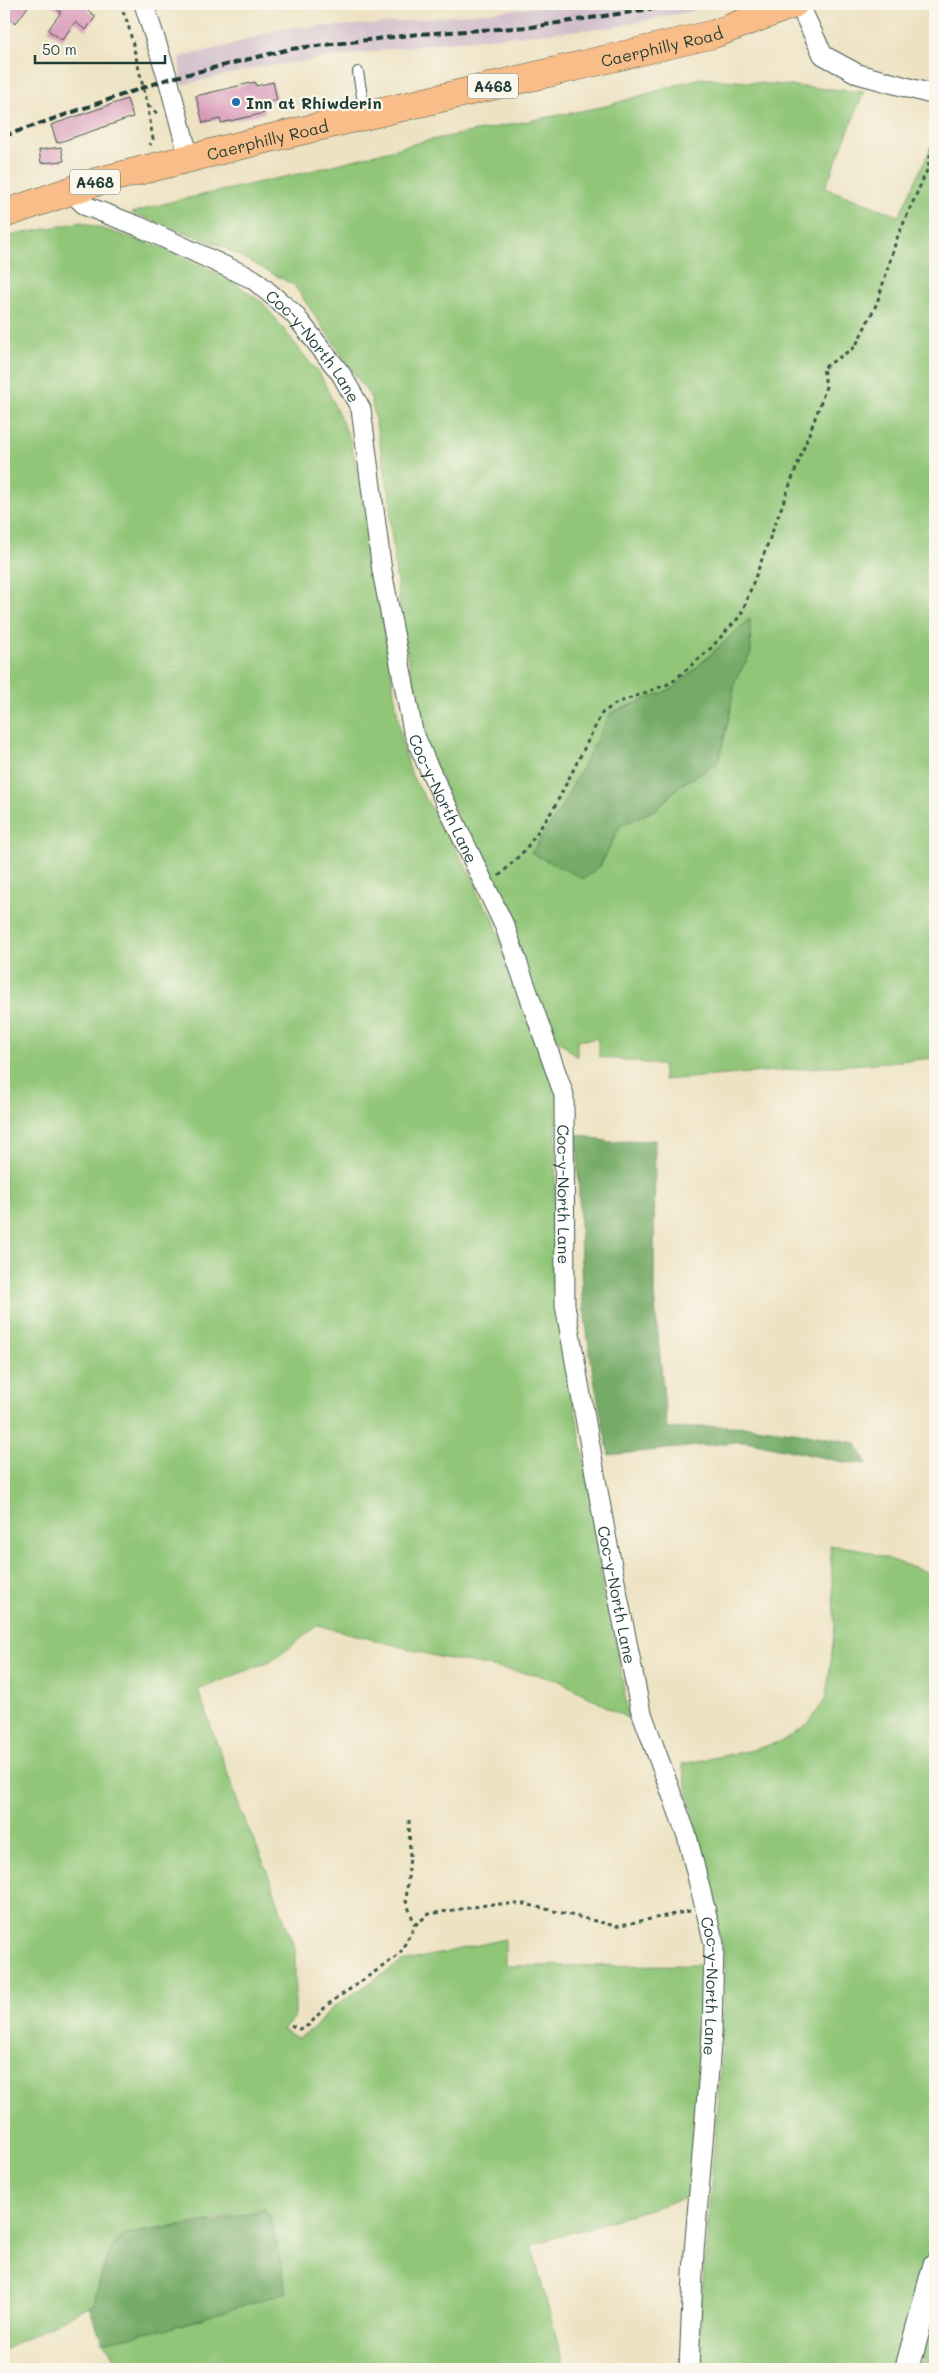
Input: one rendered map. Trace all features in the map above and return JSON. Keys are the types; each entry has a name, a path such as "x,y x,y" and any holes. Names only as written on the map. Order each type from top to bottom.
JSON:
{"main road":[{"name":"Caerphilly Road","path":"4,214 99,181 189,158 714,34 794,4"}],"street":[{"path":"144,4 168,79 189,158"},
{"path":"799,4 823,54 858,74 935,95"},
{"name":"Coc-y-North Lane","path":"70,191 86,206 138,226 253,280 294,314 340,374 360,409 382,571 413,731 505,928 564,1095 565,1305 605,1530 640,1708 687,1836 714,1944 712,2033 694,2252 689,2369"},
{"path":"908,2369 935,2266"}],"lane":[{"path":"358,72 365,116"}],"path":[{"path":"120,4 128,24 147,103 153,139 148,150"},
{"path":"147,103 156,112"},
{"path":"486,889 525,850 554,808 602,713 617,703 671,683 709,650 741,615 821,402 826,386 823,368 855,347 877,303 896,238 928,168 935,129"},
{"path":"409,1820 410,1856 406,1901 415,1925"},
{"path":"291,2025 298,2029 309,2025 327,2005 399,1955 415,1925 429,1914 493,1904 525,1904 616,1926 705,1908"}],"shaded area":[{"path":"564,4 726,4 614,27 435,43 254,68 182,85 179,57 231,45 284,28 378,24"}],"green space":[{"path":"700,78 864,92 825,188 899,216 935,139 935,1058 664,1080 662,1065 600,1057 597,1038 577,1041 577,1057 550,1032 423,736 401,621 390,519 391,502 371,398 294,285 219,245 132,213 170,202 307,172 425,141 606,106","holes":["749,619 751,653 735,680 730,714 718,763 679,786 657,809 620,826 600,867 532,853 559,811 611,713 674,688"]},
{"path":"81,222 169,250 228,278 263,303 322,378 349,437 364,495 402,744 412,776 476,883 479,898 492,915 521,1002 557,1092 553,1282 597,1535 603,1593 616,1642 629,1719 556,1679 439,1657 318,1625 275,1659 198,1690 242,1814 264,1863 295,1949 295,2013 293,2020 282,2030 298,2038 314,2028 333,2007 402,1962 505,1939 505,1965 507,1966 709,1965 697,2129 689,2197 531,2245 565,2369 120,2369 109,2349 102,2342 170,2328 205,2318 229,2216 138,2233 120,2239 114,2245 106,2261 94,2303 4,2350 4,237"},
{"path":"750,619 751,653 735,680 730,714 718,763 679,786 657,809 620,826 599,867 584,879 531,853 559,811 611,713 674,688"},
{"path":"577,1134 609,1142 655,1140 654,1294 667,1429 734,1426 787,1431 822,1437 856,1443 867,1464 843,1462 746,1441 609,1455 593,1375 582,1296"},
{"path":"830,1545 860,1549 935,1575 935,2233 897,2369 699,2369 702,2295 720,2072 725,1959 682,1764 752,1750 782,1741 809,1723 826,1698 835,1627"},
{"path":"265,2209 270,2216 287,2292 170,2328 102,2342 89,2307 94,2303 106,2260 114,2246 125,2234 214,2222"},
{"path":"935,2309 935,2369 920,2369"}],"building":[{"path":"4,4 30,4 16,23 4,15"},
{"path":"49,4 93,4 88,11 96,16 86,30 75,22 62,40 48,30 61,12"},
{"path":"255,82 256,86 273,82 277,100 262,103 265,113 221,123 220,119 203,123 196,96"},
{"path":"127,99 133,117 57,143 51,125"},
{"path":"61,147 64,161 41,163 39,150"}],"railway":[{"path":"4,136 168,79 290,49 419,34 531,27 684,4"}],"place":[{"name":"Inn at Rhiwderin","path":"236,102"}]}
